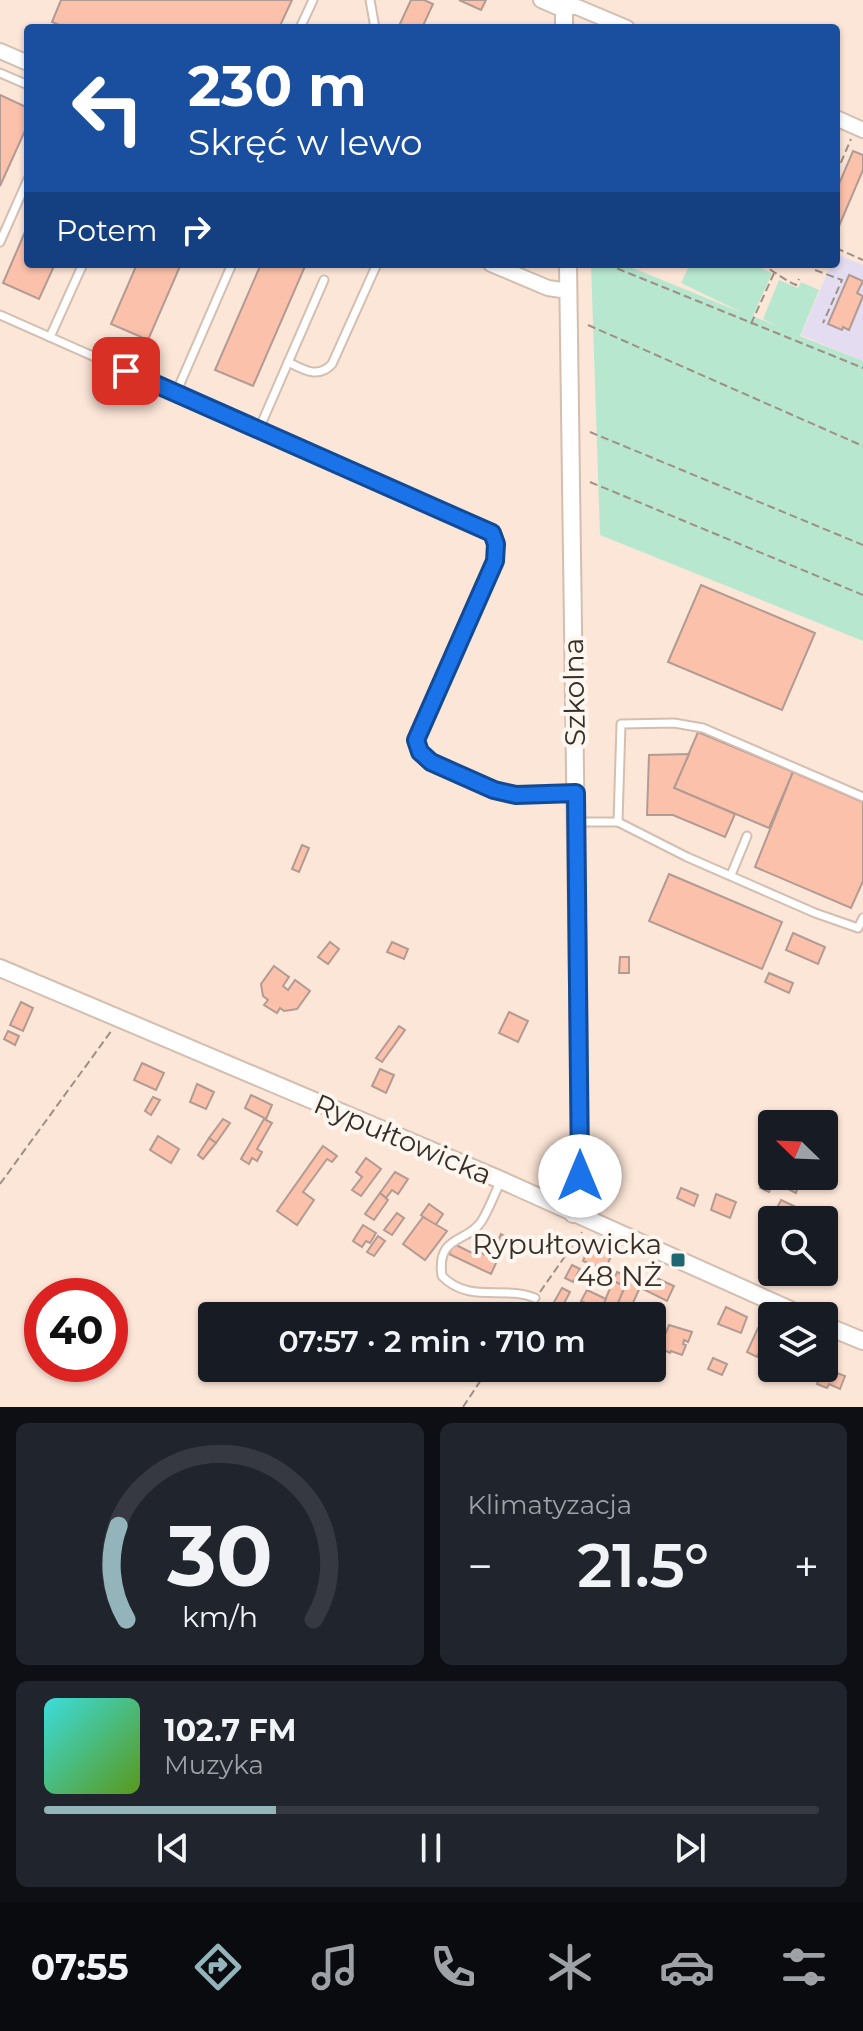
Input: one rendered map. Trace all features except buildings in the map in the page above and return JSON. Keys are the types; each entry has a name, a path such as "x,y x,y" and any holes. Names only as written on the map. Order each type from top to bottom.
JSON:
{"street":[{"path":"541,0 577,7 617,24"},
{"path":"0,51 24,61"},
{"path":"840,120 859,131"},
{"path":"500,268 548,288 568,291"},
{"name":"Szkolna","path":"568,268 581,1218"},
{"name":"Rypułtowicka","path":"0,968 501,1180 772,1302"},
{"path":"838,1331 863,1341"}],"lane":[{"path":"303,24 313,0"},
{"path":"370,0 374,24"},
{"path":"0,73 24,83"},
{"path":"0,242 24,188"},
{"path":"50,337 81,268"},
{"path":"176,393 230,268"},
{"path":"288,362 317,373 332,364 375,268"},
{"path":"259,429 324,280"},
{"path":"0,315 492,533 496,544 495,561 416,740 420,752 431,762 494,790 516,795 576,793"},
{"path":"618,822 621,724 674,723 703,728 863,797"},
{"path":"576,822 618,822 687,857 815,913 861,928 863,918"},
{"path":"731,875 747,836"},
{"path":"501,1180 479,1225 450,1244 442,1257 442,1276 451,1285 480,1294 524,1293 535,1298"}],"path":[{"path":"840,161 859,131"},
{"path":"840,250 863,260"},
{"path":"616,268 863,368"},
{"path":"768,268 796,285 799,279"},
{"path":"815,270 842,280 823,323"},
{"path":"751,324 775,271"},
{"path":"588,325 863,446"},
{"path":"590,432 863,545"},
{"path":"590,482 863,595"},
{"path":"0,1184 119,1019"},
{"path":"532,1302 581,1218"},
{"path":"463,1407 480,1382"}],"shaded area":[{"path":"840,256 863,265 863,361 801,335 829,268 840,268"}],"green space":[{"path":"591,268 633,268 743,313 681,283 688,268 760,268 772,273 753,316 781,328 763,319 779,280 798,288 801,282 819,290 800,336 863,361 863,641 600,535"}],"place":[{"name":"Rypułtowicka 48 NŻ","path":"678,1260"}],"route":[{"path":"126,371 492,533 496,544 495,561 416,740 420,752 431,762 494,790 516,795 576,793 580,1176"}]}
